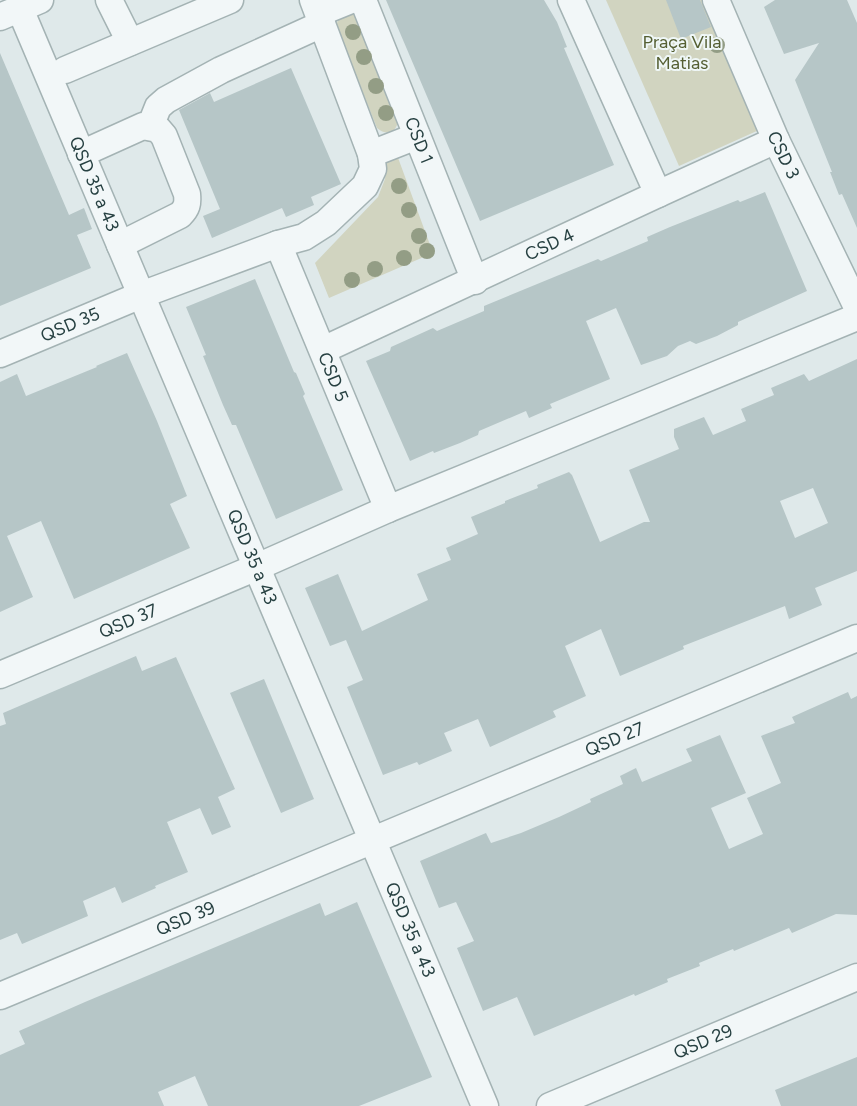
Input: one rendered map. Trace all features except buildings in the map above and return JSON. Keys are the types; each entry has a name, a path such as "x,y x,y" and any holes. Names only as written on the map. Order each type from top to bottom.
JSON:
{"street":[{"path":"109,0 130,42"},
{"path":"65,70 230,0"},
{"path":"150,127 158,107 166,100 221,70 318,12 351,0"},
{"name":"CSD 1","path":"363,0 475,280"},
{"path":"572,0 658,194"},
{"name":"CSD 3","path":"716,0 776,140 857,307"},
{"name":"QSD 35 a 43","path":"20,9 485,1106"},
{"path":"318,12 371,154 417,136"},
{"path":"82,154 143,126 158,130 164,136 187,194 188,202 186,209 180,215 120,245"},
{"name":"CSD 4","path":"323,350 776,140"},
{"name":"QSD 35","path":"0,354 141,295 278,244 304,237 326,223 365,186 373,169 371,154"},
{"name":"CSD 5","path":"278,244 388,509"},
{"name":"QSD 37","path":"0,676 388,509 857,317"},
{"name":"QSD 27","path":"372,840 857,638"},
{"name":"QSD 39","path":"0,996 372,840"},
{"name":"QSD 29","path":"550,1106 857,977"}],"green space":[{"name":"Praça Vila Matias","path":"606,0 713,0 768,126 679,166"},
{"path":"347,13 353,14 358,18 398,120 396,128 391,132 384,132 377,128 336,26 340,18"},
{"path":"397,155 433,253 329,298 315,263 378,197 385,179 386,159"}]}
